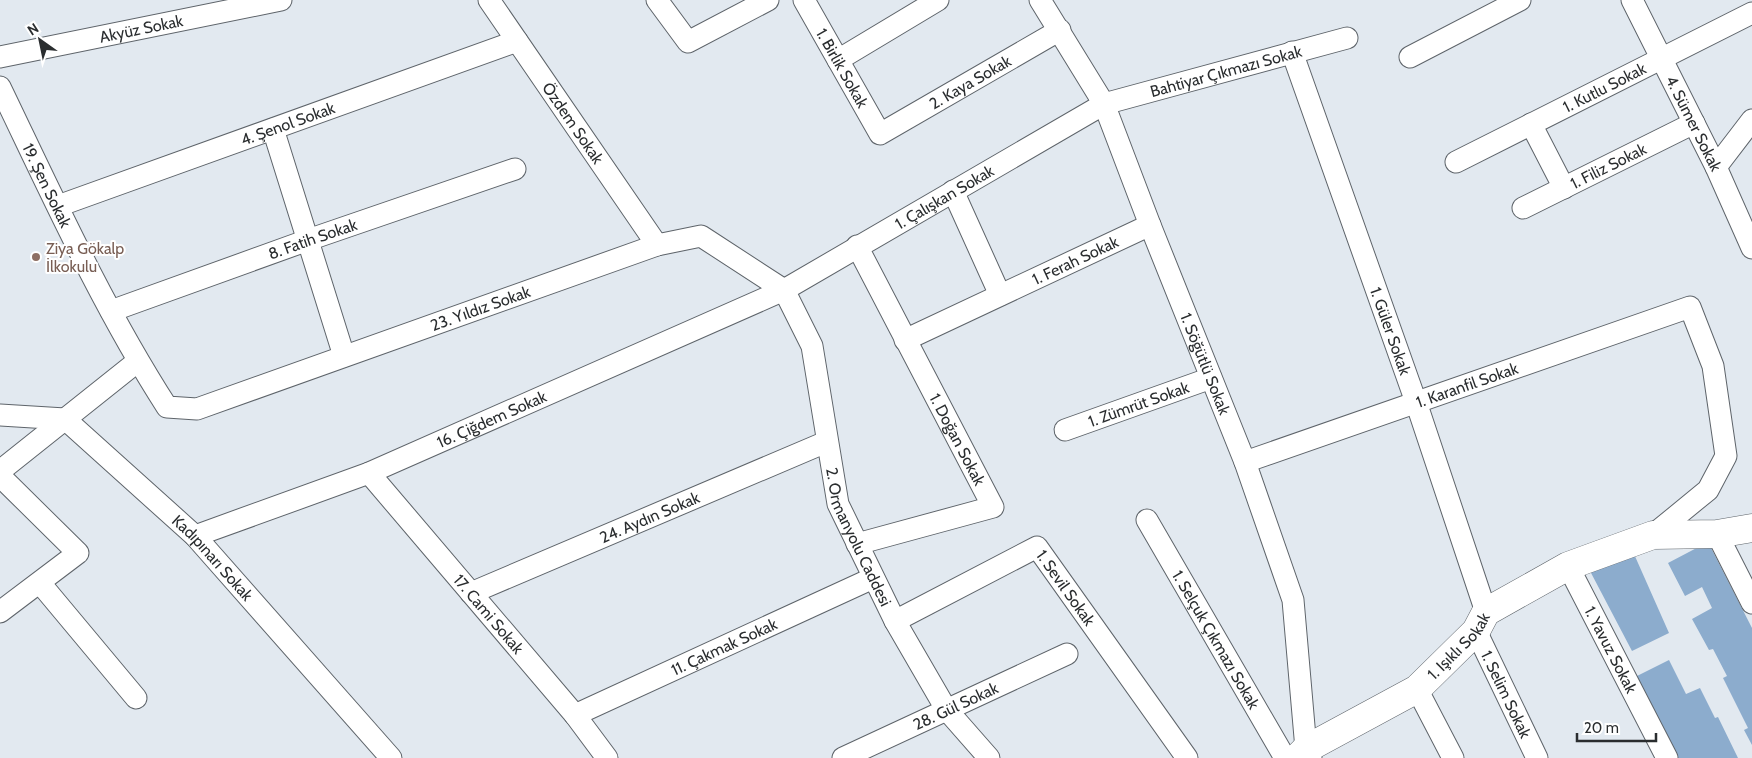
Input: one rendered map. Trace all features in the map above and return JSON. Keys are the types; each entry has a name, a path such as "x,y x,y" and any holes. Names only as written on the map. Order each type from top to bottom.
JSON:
{"street":[{"name":"Akyüz Sokak","path":"0,57 281,0"},
{"name":"Özdem Sokak","path":"489,0 657,245"},
{"path":"657,0 688,42 768,0"},
{"name":"1. Birlik Sokak","path":"804,0 880,134"},
{"path":"838,60 938,0"},
{"path":"1410,57 1520,0"},
{"name":"4. Sümer Sokak","path":"1632,0 1716,167 1752,248"},
{"name":"1. Söğütlü Sokak","path":"1049,3 1060,30 1104,104 1150,225 1245,462 1293,600 1300,756"},
{"name":"1. Kutlu Sokak","path":"1456,162 1752,13"},
{"name":"2. Kaya Sokak","path":"880,134 1060,30"},
{"name":"Bahtiyar Çıkmazı Sokak","path":"1104,104 1347,38"},
{"name":"4. Şenol Sokak","path":"58,206 517,41"},
{"name":"1. Güler Sokak","path":"1292,52 1416,402 1481,621"},
{"name":"19. Şen Sokak","path":"0,87 111,312 138,361 167,407"},
{"name":"1. Çalışkan Sokak","path":"784,290 1104,104"},
{"path":"1716,167 1752,120"},
{"name":"1. Filiz Sokak","path":"1523,208 1694,123"},
{"path":"1531,124 1564,188"},
{"path":"273,129 344,356"},
{"name":"8. Fatih Sokak","path":"111,312 308,240 515,169"},
{"path":"952,191 1000,295"},
{"name":"1. Ferah Sokak","path":"905,340 1150,225"},
{"name":"23. Yıldız Sokak","path":"167,407 197,409 657,245 702,236 784,290"},
{"name":"1. Doğan Sokak","path":"857,246 993,507 857,544"},
{"name":"2. Ormanyolu Caddesi","path":"784,290 812,346 826,442 838,504 896,622 946,710 990,758"},
{"name":"16. Çiğdem Sokak","path":"195,536 368,473 784,290"},
{"name":"1. Karanfil Sokak","path":"1245,462 1690,307"},
{"name":"1. Işıklı Sokak","path":"1653,535 1708,490 1726,456 1713,366 1690,307"},
{"path":"0,471 138,361"},
{"name":"1. Zümrüt Sokak","path":"1065,430 1211,378"},
{"path":"0,415 66,419"},
{"name":"Kadıpınarı Sokak","path":"66,419 195,536 390,758"},
{"name":"24. Aydın Sokak","path":"471,593 826,442"},
{"name":"17. Cami Sokak","path":"368,473 575,715 606,758"},
{"path":"0,476 78,553 0,612"},
{"name":"1. Selçuk Çıkmazı Sokak","path":"1147,520 1300,756"},
{"name":"1. Işıklı Sokak","path":"1300,756 1418,689 1481,621 1568,566 1653,535 1717,534 1752,528"},
{"path":"1717,534 1752,603"},
{"name":"1. Sevil Sokak","path":"896,622 1037,547 1187,758"},
{"name":"1. Yavuz Sokak","path":"1568,566 1667,758"},
{"name":"11. Çakmak Sokak","path":"575,715 873,578"},
{"path":"40,582 136,698"},
{"name":"1. Selim Sokak","path":"1481,621 1537,758"},
{"name":"28. Gül Sokak","path":"843,758 1067,654"},
{"path":"1418,689 1452,758"}],"building":[{"path":"1708,542 1752,628 1752,745 1744,730 1748,728 1723,678 1727,676 1713,649 1709,650 1692,619 1712,608 1702,587 1685,596 1668,563"},
{"path":"1634,554 1669,633 1632,651 1590,571"},
{"path":"1669,660 1686,694 1700,688 1715,718 1718,717 1738,758 1678,758 1637,676"}],"place":[{"name":"Ziya Gökalp İlkokulu","path":"36,257"}]}
